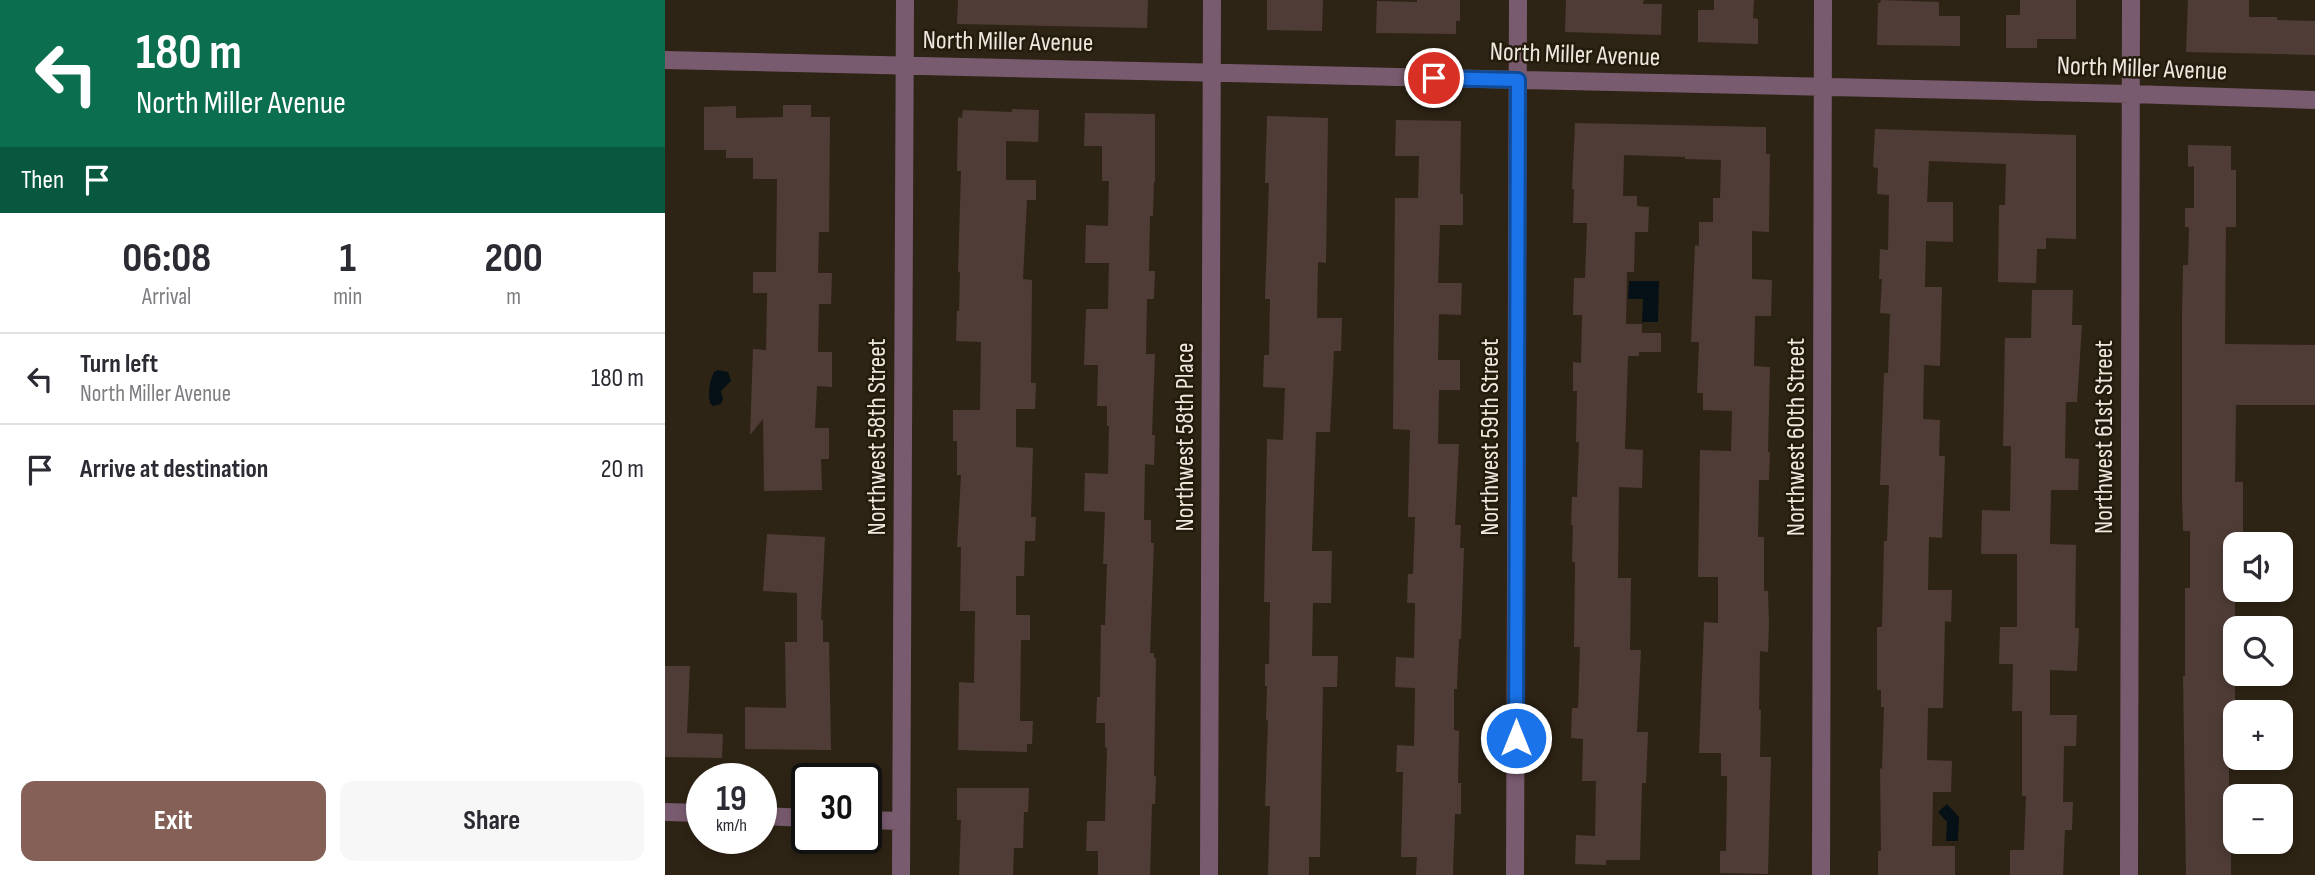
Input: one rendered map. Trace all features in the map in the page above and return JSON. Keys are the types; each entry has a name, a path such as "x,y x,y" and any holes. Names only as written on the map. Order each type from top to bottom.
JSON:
{"street":[{"name":"Northwest 58th Street","path":"901,875 905,0"},
{"name":"Northwest 58th Place","path":"1209,875 1212,0"},
{"name":"Northwest 59th Street","path":"1515,875 1518,0"},
{"name":"Northwest 60th Street","path":"1821,875 1823,0"},
{"name":"Northwest 61st Street","path":"2129,875 2131,0"},
{"name":"North Miller Avenue","path":"665,60 2315,100"},
{"path":"665,812 686,813"},
{"path":"882,820 901,821"}],"shaded area":[{"path":"1629,281 1659,281 1658,322 1642,322 1643,299 1628,299"},
{"path":"714,372 728,372 731,381 721,391 721,404 713,406 710,403 709,387"},
{"path":"1947,804 1959,817 1958,841 1946,841 1947,822 1938,812"}],"building":[{"path":"958,0 1148,0 1147,28 957,24"},
{"path":"1267,0 1323,0 1322,31 1267,30"},
{"path":"1460,0 1460,21 1456,21 1456,34 1376,33 1377,1"},
{"path":"1566,0 1644,0 1643,4 1662,4 1661,35 1565,32"},
{"path":"1714,0 1754,0 1753,18 1758,19 1758,44 1698,42 1698,10 1714,10"},
{"path":"1881,0 1939,2 1939,16 1960,16 1960,46 1877,45 1878,3"},
{"path":"2020,0 2076,0 2076,39 2037,39 2037,48 2006,48 2006,15 2020,15"},
{"path":"2188,0 2249,0 2249,17 2315,21 2315,55 2186,52"},
{"path":"783,105 811,105 811,117 830,117 829,232 819,232 818,273 832,273 831,304 819,304 818,352 832,352 832,387 817,386 815,428 829,428 829,459 821,459 822,490 764,491 763,419 750,435 753,349 766,350 767,293 753,293 753,272 776,272 777,179 753,179 753,158 726,158 726,150 704,150 704,107 736,106 736,118 783,117"},
{"path":"1012,109 1039,110 1038,142 1006,141 1006,180 1036,180 1036,200 1027,200 1023,279 1032,280 1031,383 1036,383 1035,409 1016,409 1016,447 1033,448 1031,517 1036,517 1035,541 1025,541 1024,576 1016,576 1016,615 1030,615 1030,640 1021,640 1020,721 1033,721 1032,744 1027,744 1027,752 958,750 959,682 974,683 975,611 960,611 961,547 957,547 961,475 957,475 953,410 980,410 981,342 956,341 959,311 961,171 957,171 958,117 962,118 963,110 1012,112"},
{"path":"1085,113 1155,114 1155,182 1153,216 1150,216 1149,271 1155,271 1154,299 1147,299 1146,354 1155,354 1152,435 1155,435 1154,465 1145,464 1144,520 1151,520 1151,543 1154,543 1150,653 1154,653 1156,658 1156,776 1155,804 1152,804 1150,875 1098,875 1098,851 1086,851 1087,821 1105,821 1105,723 1096,723 1097,697 1100,697 1101,625 1105,625 1107,564 1103,564 1105,512 1084,511 1085,473 1108,474 1109,426 1107,406 1097,406 1098,365 1084,365 1086,309 1108,309 1109,263 1085,263 1086,225 1108,226 1109,181 1102,181 1102,146 1084,146"},
{"path":"1267,116 1328,118 1326,263 1318,262 1317,318 1342,318 1341,351 1334,351 1330,432 1316,432 1312,551 1332,551 1331,603 1313,603 1312,656 1338,656 1337,687 1323,687 1320,857 1309,857 1309,875 1268,875 1270,806 1265,806 1268,720 1265,664 1269,664 1270,602 1264,602 1267,439 1283,440 1285,388 1263,387 1264,355 1269,355 1270,299 1265,299 1269,183 1265,183"},
{"path":"1396,120 1461,121 1460,194 1463,194 1463,225 1440,225 1438,283 1462,283 1461,315 1439,314 1438,360 1460,360 1460,390 1439,390 1438,444 1459,444 1455,525 1461,525 1460,548 1464,548 1461,639 1457,689 1454,689 1454,730 1459,731 1458,783 1461,783 1461,814 1455,814 1453,875 1416,875 1417,857 1401,857 1403,772 1396,772 1397,745 1414,746 1415,688 1395,687 1396,657 1414,658 1415,603 1407,603 1408,574 1413,574 1415,517 1408,517 1410,430 1393,429 1395,198 1418,198 1419,156 1395,156"},
{"path":"1575,123 1766,127 1766,154 1770,154 1769,232 1752,231 1752,279 1772,280 1771,316 1755,316 1754,366 1770,367 1769,480 1759,480 1758,537 1764,537 1764,591 1768,591 1769,624 1768,652 1760,651 1759,710 1760,757 1771,757 1768,874 1720,873 1720,851 1726,851 1727,776 1721,776 1721,753 1699,753 1704,622 1718,623 1718,577 1698,577 1700,450 1731,451 1732,411 1703,410 1703,393 1697,393 1699,342 1691,342 1695,245 1699,246 1699,222 1713,222 1713,198 1720,198 1721,160 1685,157 1624,155 1623,196 1637,196 1637,206 1649,207 1648,232 1635,232 1634,272 1627,272 1626,324 1642,324 1642,333 1661,333 1661,352 1639,352 1639,356 1628,356 1625,449 1643,450 1642,488 1619,487 1618,578 1631,578 1630,650 1641,650 1637,732 1648,732 1646,783 1642,783 1640,860 1606,860 1606,865 1575,864 1576,835 1595,836 1596,781 1582,781 1583,739 1571,738 1572,708 1578,708 1580,647 1574,647 1575,562 1572,562 1571,525 1572,497 1577,497 1579,442 1576,442 1577,391 1573,391 1573,362 1581,363 1582,315 1573,315 1574,278 1585,278 1587,223 1573,223"},
{"path":"1875,129 2076,135 2076,239 2046,238 2046,249 2037,249 2036,283 1998,282 1999,205 2005,205 2006,164 1929,161 1927,202 1953,202 1953,242 1926,241 1925,287 1942,287 1940,366 1924,365 1923,419 1940,420 1939,456 1945,456 1942,538 1929,537 1928,590 1952,590 1951,622 1945,621 1943,708 1928,708 1927,760 1952,761 1951,792 1933,792 1932,846 1955,846 1955,875 1878,875 1878,851 1881,851 1880,768 1882,769 1884,707 1881,707 1881,690 1877,690 1877,627 1882,627 1884,541 1887,541 1889,485 1880,485 1884,373 1888,373 1890,314 1880,313 1880,249 1888,250 1889,195 1877,194 1878,168 1873,167"},
{"path":"2188,145 2231,146 2231,170 2236,170 2236,227 2226,227 2225,344 2315,345 2315,405 2236,405 2235,482 2243,482 2243,532 2223,532 2223,602 2235,602 2235,616 2223,616 2223,686 2235,686 2235,700 2223,700 2223,770 2229,770 2229,784 2223,784 2223,854 2231,854 2231,875 2186,875 2183,676 2185,588 2190,588 2190,531 2183,531 2182,313 2183,265 2188,265 2189,227 2185,227 2185,208 2194,208 2194,166 2188,167"},
{"path":"2032,290 2073,290 2072,325 2082,325 2077,402 2066,402 2065,458 2079,459 2078,490 2051,490 2050,544 2076,545 2075,628 2079,628 2077,671 2050,670 2050,715 2077,715 2076,746 2064,746 2063,802 2073,802 2072,830 2065,830 2063,875 2010,875 2010,850 2024,850 2026,796 2022,796 2022,711 2012,711 2013,664 1999,664 2000,627 2017,627 2017,554 1981,554 1982,510 2010,511 2011,446 2003,446 2005,338 2031,338"},
{"path":"767,534 825,537 821,620 823,642 829,642 831,750 745,749 745,707 786,708 785,642 797,642 797,593 763,591"},
{"path":"665,666 690,666 687,733 723,734 722,758 665,757"},
{"path":"957,788 1029,788 1028,812 1024,812 1023,848 1014,848 1013,875 959,875 961,820 957,820"}],"route":[{"path":"1434,78 1518,80 1516,738"}]}
